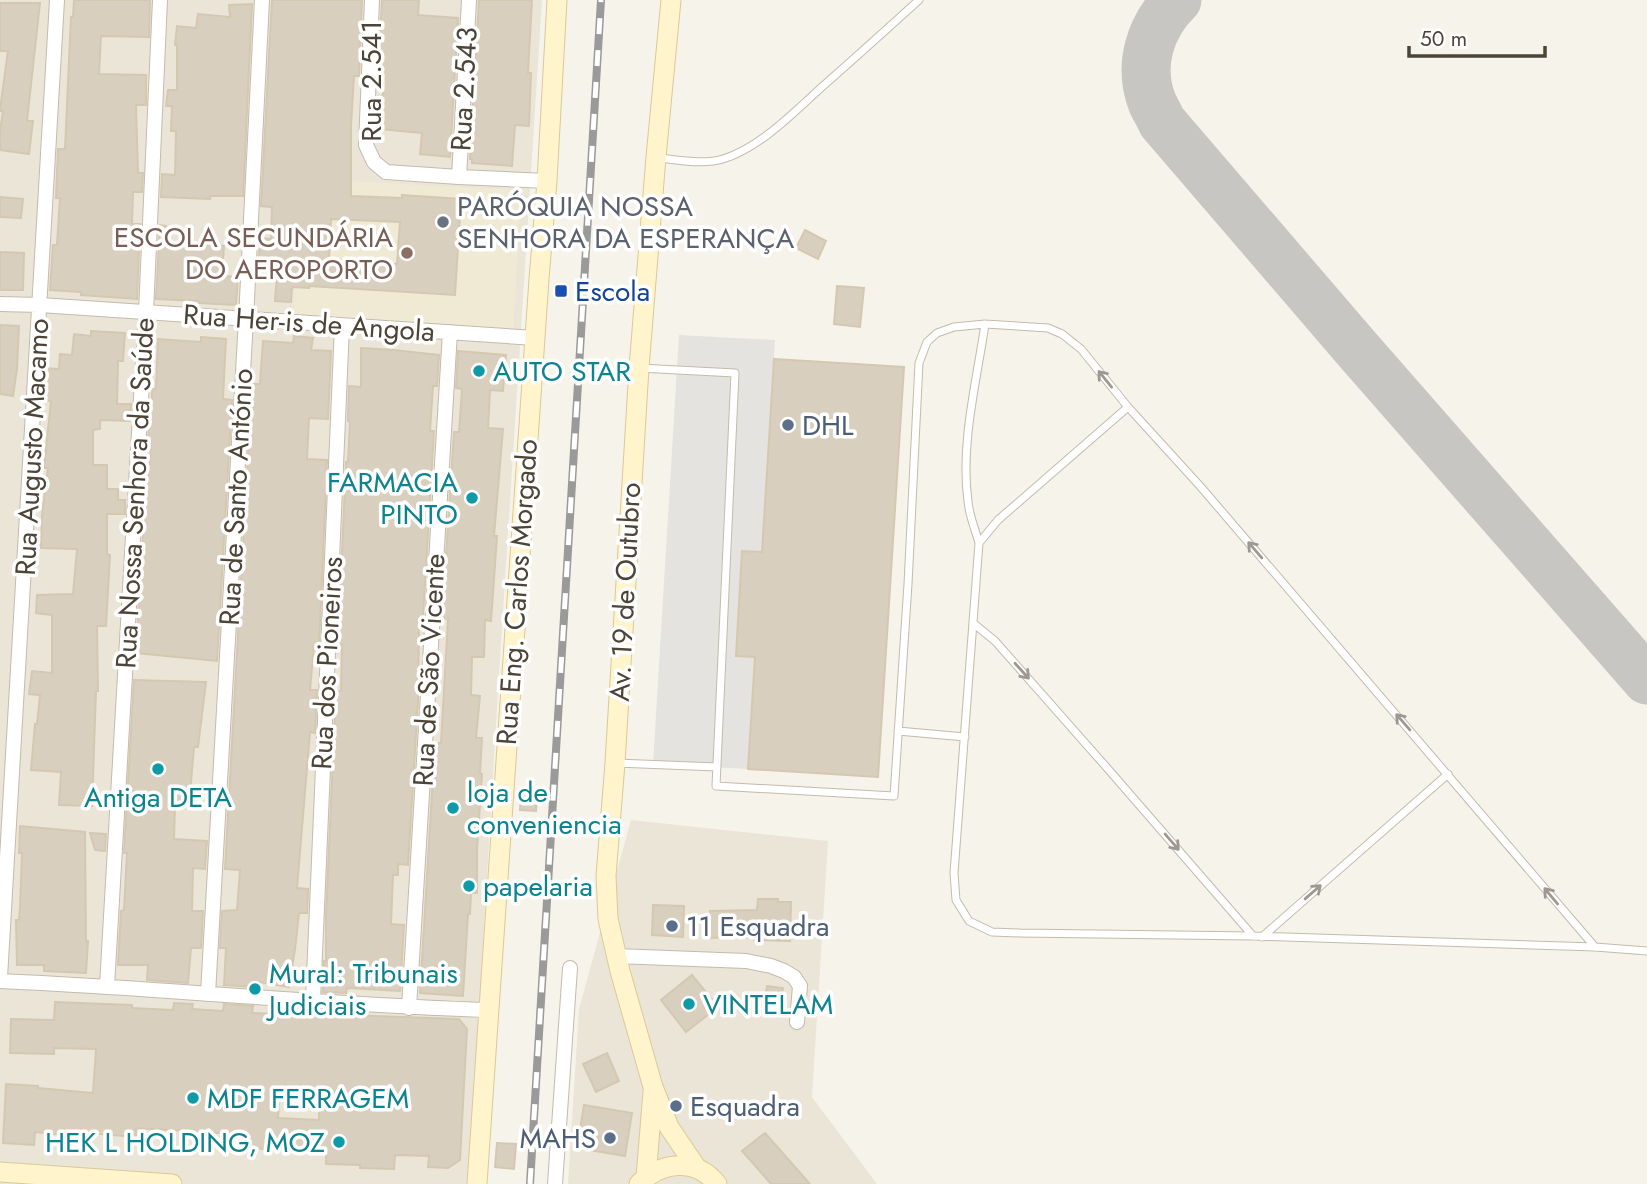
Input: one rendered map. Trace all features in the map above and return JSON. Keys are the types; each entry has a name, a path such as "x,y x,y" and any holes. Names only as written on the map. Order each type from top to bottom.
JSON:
{"street":[{"name":"Rua Augusto Macamo","path":"0,980 57,0"},
{"name":"Rua Nossa Senhora da Saúde","path":"107,986 146,312 160,0"},
{"name":"Rua de Santo António","path":"208,993 262,0"},
{"name":"Rua 2.541","path":"372,0 366,145 374,162 386,172 459,177"},
{"name":"Rua 2.543","path":"459,177 469,0"},
{"name":"Rua Eng. Carlos Morgado","path":"477,1184 558,0"},
{"name":"Av. 19 de Outubro","path":"671,0 639,368 606,876 608,919 616,956 653,1087 669,1127 696,1167 717,1184"},
{"path":"459,177 547,181"},
{"name":"Rua Her-is de Angola","path":"0,304 535,338"},
{"name":"Rua dos Pioneiros","path":"313,1000 342,326"},
{"name":"Rua de São Vicente","path":"409,1008 450,332"},
{"path":"616,956 746,961 771,966 794,977 800,986 797,1022"},
{"path":"555,1184 570,968"},
{"path":"0,980 409,1008 488,1010"},
{"path":"643,1180 653,1087"},
{"path":"643,1180 669,1166 696,1167"},
{"path":"0,1172 172,1184"}],"lane":[{"path":"656,157 702,162 724,159 745,149 794,113 919,0"},
{"path":"639,368 736,373 716,786 894,796 919,363 927,342 937,333 954,327 985,324 1048,328 1062,334 1081,349 1128,407 1200,486 1595,947"},
{"path":"985,324 970,419 966,466 968,503 979,543 954,873 956,900 969,920 992,932 1011,933 1257,937 1595,947 1647,951"},
{"path":"979,543 998,520 1128,407"},
{"path":"973,623 995,641 1257,937"},
{"path":"898,731 965,737"},
{"path":"615,763 717,767"},
{"path":"1257,937 1448,774"}],"shaded area":[{"path":"0,0 542,0 469,1184 0,1184"},
{"name":"ESCOLA SECUNDÁRIA DO AEROPORTO","path":"300,179 521,190 513,331 293,315"},
{"path":"679,335 775,340 748,769 653,764"},
{"path":"631,820 828,841 812,1097 877,1184 568,1184 579,1009"}],"building":[{"path":"74,0 150,0 149,37 101,36 99,74 146,75 146,105 136,105 138,173 143,173 142,192 133,192 132,224 140,224 137,299 50,290 60,198 56,198 58,149 65,149"},
{"path":"272,0 362,0 359,76 354,76 351,126 351,196 402,198 402,195 461,199 455,295 309,286 292,287 291,302 275,301 277,274 258,273 260,238 271,239 272,207 261,206","holes":["331,219 400,222 397,264 329,259"]},
{"path":"382,0 419,0 418,15 458,18 450,157 420,154 422,133 380,129 384,79 378,78"},
{"path":"479,0 532,0 528,73 531,73 529,126 515,125 512,166 472,163 470,159"},
{"path":"0,3 40,3 27,121 33,121 29,154 0,150 3,111 0,109 8,51 0,51"},
{"path":"252,4 243,196 210,196 210,199 161,197 162,174 175,175 176,131 171,131 172,106 166,106 168,90 177,90 177,26 196,28 198,14 230,17 229,5"},
{"path":"0,197 23,199 21,218 0,217"},
{"path":"160,225 166,226 165,242 224,246 222,276 238,277 236,305 156,299"},
{"path":"805,230 826,241 818,259 796,248"},
{"path":"0,252 24,253 23,290 0,290"},
{"path":"837,286 864,288 860,327 834,324"},
{"path":"0,325 19,326 13,396 0,394"},
{"path":"91,331 125,333 123,361 118,361 117,404 131,404 130,421 100,420 100,429 93,430 93,465 107,465 107,489 118,489 118,500 125,500 125,514 107,514 107,554 110,555 106,626 97,626 98,691 92,806 59,805 61,772 31,770 40,695 29,694 32,671 52,673 52,615 36,613 37,595 73,594 77,549 41,548 48,468 44,468 51,401 43,400 45,368 59,369 60,354 72,355 74,334 91,336"},
{"path":"294,336 313,338 311,350 331,351 328,419 309,418 307,459 327,460 319,646 314,646 310,690 317,690 315,733 310,732 297,888 308,889 307,913 299,913 289,987 254,981 254,987 224,985 226,948 220,948 222,911 237,910 240,870 225,869 252,384 260,384 263,341 293,343"},
{"path":"201,337 226,339 223,399 232,400 217,661 136,653 151,446 148,446 150,405 152,389 156,389 158,339 201,342"},
{"path":"361,348 439,355 437,386 433,386 430,431 434,431 423,617 419,617 418,702 408,865 398,864 398,875 393,875 391,924 404,925 400,991 347,988 346,993 323,992 336,691 341,691 342,645 338,645 350,422 349,386 361,387"},
{"path":"458,351 506,355 503,391 490,390 488,428 503,429 494,536 497,536 491,621 485,620 484,657 472,657 471,695 480,696 476,738 482,738 482,774 477,893 471,893 468,914 463,996 420,993 435,743 441,743 448,619 442,618 454,432 459,432 462,389 456,388"},
{"name":"DHL","path":"774,359 904,367 878,777 748,769 755,657 736,656 742,551 762,552"},
{"path":"134,680 206,682 198,747 194,747 189,806 175,805 174,839 207,841 205,869 193,868 192,911 203,911 201,948 191,948 188,983 147,980 148,965 118,965 121,911 124,910 127,853 124,853"},
{"path":"521,796 537,797 536,811 520,810"},
{"path":"20,826 85,832 88,941 86,973 44,971 44,965 17,965 16,920 19,920 22,853 19,853"},
{"path":"90,833 106,834 105,851 95,850"},
{"path":"758,899 791,902 790,941 754,940 754,937 710,938 710,911 757,910"},
{"name":"11 Esquadra","path":"653,905 684,906 683,937 652,935"},
{"name":"VINTELAM","path":"692,975 718,1007 686,1032 661,1000"},
{"path":"767,986 783,988 780,1006 764,1004"},
{"path":"55,1002 132,1005 132,1008 173,1010 174,1003 193,1004 192,1009 223,1011 224,1004 253,1006 252,1013 294,1015 294,1012 318,1011 345,1015 459,1019 467,1029 460,1160 448,1168 428,1167 429,1156 395,1155 394,1169 360,1168 360,1165 326,1164 326,1154 250,1148 250,1135 136,1128 136,1137 35,1132 34,1145 3,1143 6,1084 93,1093 96,1049 54,1048 54,1054 10,1053 11,1019 54,1020","holes":["280,1087 320,1089 319,1120 278,1118"]},
{"path":"607,1053 619,1081 596,1092 583,1064"},
{"name":"MAHS","path":"584,1105 632,1113 625,1156 577,1148"},
{"path":"765,1133 810,1184 771,1184 742,1151"},
{"path":"497,1143 516,1144 514,1169 495,1167"}],"taxiway":[{"path":"1177,0 1154,34 1147,61 1148,88 1162,122 1647,680"}],"railway":[{"path":"530,1184 601,0"}],"place":[{"name":"PARÓQUIA NOSSA SENHORA DA ESPERANÇA","path":"443,222"},
{"name":"ESCOLA SECUNDÁRIA DO AEROPORTO","path":"407,253"},
{"name":"Escola","path":"561,291"},
{"name":"AUTO STAR","path":"479,371"},
{"name":"DHL","path":"788,425"},
{"name":"FARMACIA PINTO","path":"472,498"},
{"name":"Antiga DETA","path":"158,769"},
{"name":"loja de conveniencia","path":"453,808"},
{"name":"papelaria","path":"469,886"},
{"name":"11 Esquadra","path":"672,926"},
{"name":"Mural: Tribunais Judiciais","path":"255,989"},
{"name":"VINTELAM","path":"689,1004"},
{"name":"MDF FERRAGEM","path":"193,1098"},
{"name":"Esquadra","path":"676,1106"},
{"name":"MAHS","path":"610,1138"},
{"name":"HEK L HOLDING, MOZ","path":"339,1142"}]}
